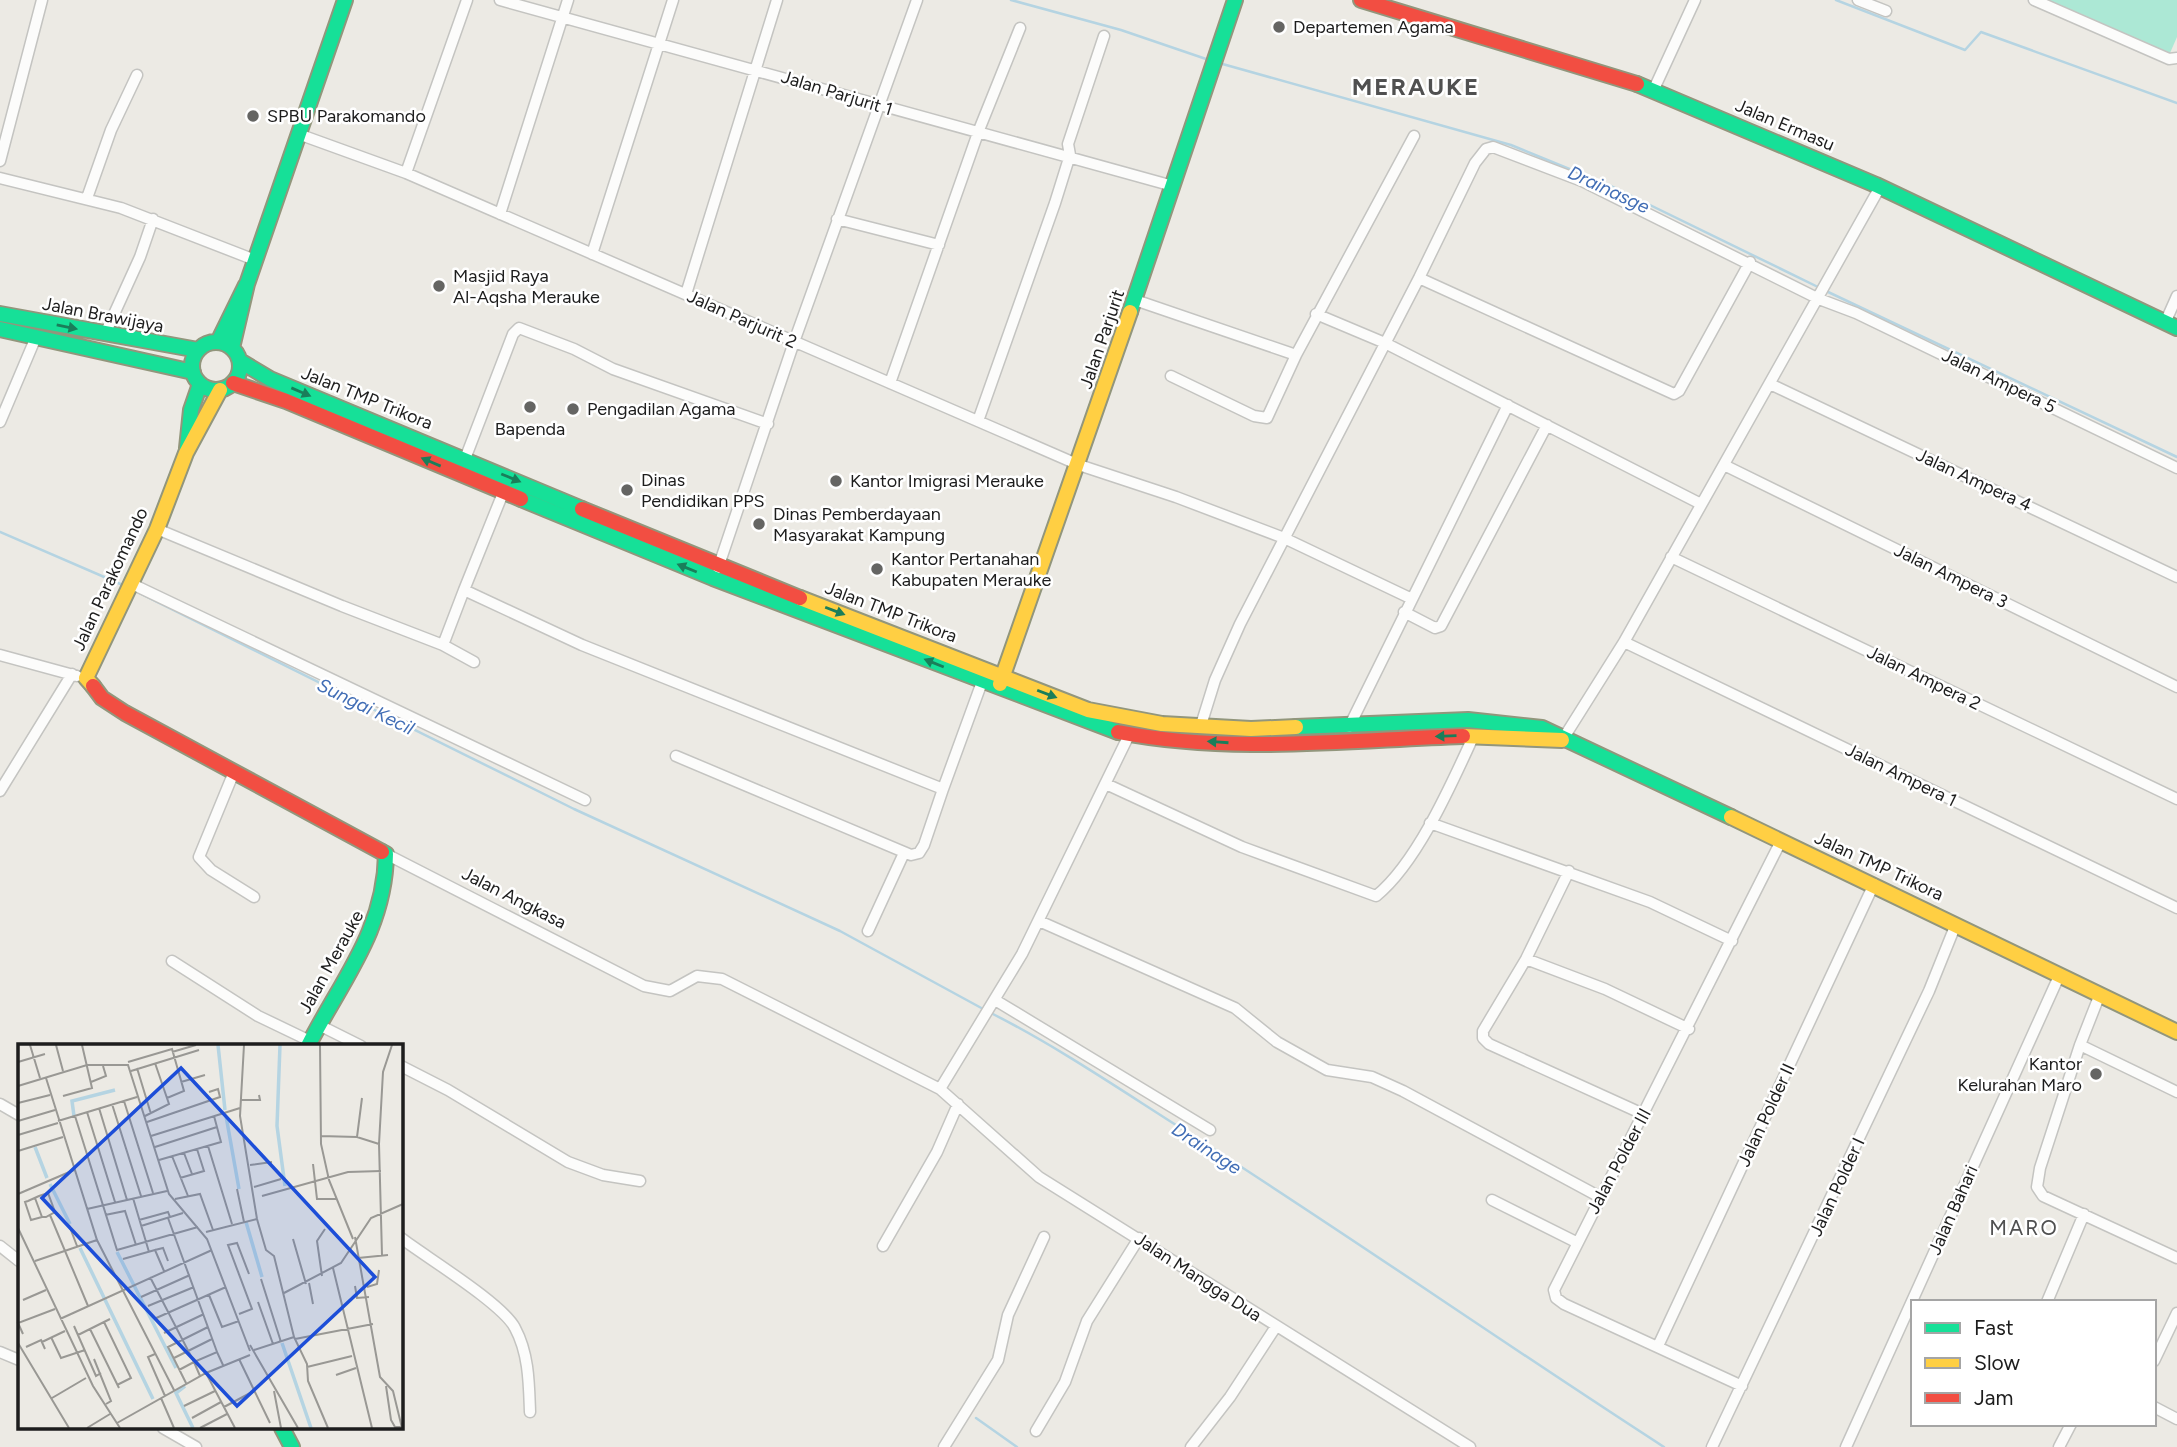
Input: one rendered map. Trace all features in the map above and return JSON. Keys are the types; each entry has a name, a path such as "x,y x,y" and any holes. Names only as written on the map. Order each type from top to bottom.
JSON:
{"main road":[{"path":"232,348 247,284 301,135 343,0"},
{"name":"Jalan Parjurit","path":"1000,682 1079,465 1235,0"},
{"name":"Jalan Ermasu","path":"1361,0 1654,89 1880,187 2171,325"},
{"path":"218,342 239,294 247,284"},
{"name":"Jalan Brawijaya","path":"0,314 198,349"},
{"name":"Jalan Brawijaya","path":"0,329 196,378"},
{"path":"218,342 232,348 240,361 238,376 227,386 196,378 194,356 198,349 218,342"},
{"name":"Jalan TMP Trikora","path":"240,361 270,379 483,466 716,572 865,636 982,682 1000,682 1071,718 1129,735 1238,743 1474,735 1541,742 1562,740"},
{"name":"Jalan Parakomando","path":"186,453 196,378"},
{"name":"Jalan Parakomando","path":"79,676 130,588 186,453 227,386"},
{"name":"Jalan TMP Trikora","path":"227,386 269,395 503,493 1000,682 1088,710 1131,720 1251,729 1350,724 1502,722 1542,728 1562,740 1603,756 1874,884 2177,1032"},
{"path":"476,481 483,466"},
{"name":"Jalan Angkasa","path":"79,676 113,705 386,854"},
{"name":"Jalan Merauke","path":"309,1044 379,915 388,880 386,854"},
{"path":"283,1430 292,1447"}],"street":[{"path":"0,161 42,0"},
{"path":"301,135 405,173 467,0"},
{"name":"Jalan Parjurit 1","path":"500,0 755,68 877,106 1070,155 1173,186"},
{"path":"500,214 568,0"},
{"path":"592,254 673,0"},
{"path":"685,294 777,0"},
{"path":"716,572 837,219 917,0"},
{"path":"1654,89 1695,0"},
{"path":"1858,0 1886,11"},
{"path":"2034,0 2169,59 2177,58"},
{"path":"890,383 979,130 1020,27"},
{"path":"978,421 1070,155 1068,144 1104,36"},
{"path":"87,198 111,130 137,75"},
{"path":"1171,376 1254,416 1267,418 1316,314 1414,136"},
{"name":"Jalan Ampera 5","path":"1419,278 1475,163 1486,149 1493,147 1582,181 1750,262 1819,299 1856,313 2177,468"},
{"name":"Jalan Parjurit 2","path":"405,173 1079,465 1176,497 1284,538 1410,598"},
{"path":"0,178 87,198 153,219 255,260"},
{"path":"1562,740 1624,642 1880,187"},
{"path":"105,334 140,257 153,219"},
{"path":"837,219 939,245"},
{"path":"1201,725 1228,650 1419,278 1674,394 1679,391 1750,262"},
{"path":"2171,325 2177,296"},
{"path":"1135,300 1296,355"},
{"path":"1316,314 1385,343 1701,504"},
{"path":"465,459 513,334 519,328 574,349 613,369 768,424"},
{"path":"0,422 36,337"},
{"name":"Jalan Ampera 4","path":"1770,384 2177,577"},
{"path":"1343,740 1410,598 1508,405"},
{"path":"1404,612 1432,627 1441,626 1547,425"},
{"name":"Jalan Ampera 3","path":"1724,465 2177,687"},
{"path":"443,645 503,493"},
{"path":"157,528 443,645 474,662"},
{"name":"Jalan Ampera 2","path":"1671,557 2177,799"},
{"path":"130,588 585,800"},
{"path":"464,590 582,645 943,789"},
{"name":"Jalan Ampera 1","path":"1624,642 2177,908"},
{"name":"Jalan Parakomando","path":"0,655 79,676"},
{"path":"0,791 79,676"},
{"path":"676,756 904,853 919,853 982,682"},
{"path":"940,1088 993,1003 1039,921 1129,735"},
{"path":"1106,784 1242,847 1368,896 1376,896 1383,891 1430,823 1474,735"},
{"path":"234,772 199,857 211,870 254,897"},
{"path":"1430,823 1650,902 1732,940"},
{"name":"Jalan Polder III","path":"1742,1386 1556,1298 1554,1290 1576,1242 1689,1029 1781,841"},
{"path":"868,931 904,853"},
{"name":"Jalan Angkasa","path":"386,854 644,986 670,990 697,976 722,979 940,1088"},
{"path":"1569,871 1526,959 1483,1031 1483,1038 1489,1044 1643,1114"},
{"name":"Jalan Polder II","path":"1658,1346 1874,884"},
{"path":"1039,921 1234,1008 1278,1042 1326,1070 1372,1077 1403,1091 1600,1197"},
{"name":"Jalan Polder I","path":"1712,1447 1924,1003 1955,924"},
{"path":"1526,959 1605,989 1689,1029"},
{"path":"172,961 258,1016 309,1044"},
{"name":"Jalan Bahari","path":"1913,1300 2060,974"},
{"path":"2100,994 2039,1168 2037,1187 2043,1196 2177,1258"},
{"path":"993,1003 1210,1130"},
{"path":"319,1025 357,1044"},
{"path":"2080,1045 2177,1093"},
{"path":"402,1067 448,1090 568,1162 603,1175 640,1181"},
{"name":"Jalan Mangga Dua","path":"940,1088 1039,1177 1139,1238 1275,1328 1470,1447"},
{"path":"0,1104 18,1114"},
{"path":"883,1246 937,1152 958,1104"},
{"path":"1492,1200 1576,1242"},
{"path":"2048,1300 2084,1214"},
{"path":"944,1447 998,1360 1008,1315 1045,1237"},
{"path":"1037,1432 1065,1382 1087,1321 1139,1238"},
{"path":"402,1239 503,1311 516,1328 528,1365 530,1412"},
{"path":"0,1246 18,1260"},
{"name":"Jalan Bahari","path":"1846,1447 1911,1303"},
{"path":"2156,1357 2177,1313"},
{"path":"1191,1447 1230,1396 1275,1328"},
{"path":"0,1352 18,1360"},
{"path":"2156,1409 2177,1419"},
{"path":"2059,1447 2070,1426"},
{"path":"166,1430 196,1447"}],"green space":[{"path":"2039,0 2177,0 2177,37 2170,53 2164,55"}],"waterway":[{"name":"Drainasge","path":"1011,0 1121,30 1209,60"},
{"path":"1836,0 1965,50 1981,32 2177,103"},
{"name":"Drainasge","path":"1219,63 1511,145 1611,186 1820,288"},
{"name":"Drainasge","path":"1826,291 2177,457"},
{"name":"Sungai Kecil","path":"0,532 125,586"},
{"name":"Sungai Kecil","path":"135,591 574,809 840,931 985,1010"},
{"name":"Drainage","path":"991,1013 1069,1057 1195,1137 1664,1447"},
{"path":"976,1418 1017,1447"}],"traffic: fast":[{"path":"232,348 247,284 345,0"},
{"path":"1130,312 1235,0"},
{"path":"1637,84 1876,185 2177,328"},
{"path":"218,342 246,285"},
{"path":"0,314 198,350"},
{"path":"0,329 193,372"},
{"path":"216,342 233,349 240,366 233,383 216,390 199,383 192,366 199,349 216,342"},
{"path":"240,361 270,379 582,509"},
{"path":"187,448 191,410 200,384"},
{"path":"521,499 713,578 1118,732"},
{"path":"1296,727 1468,720 1542,728 1731,817"},
{"path":"309,1044 370,931 384,882 386,854 382,852"},
{"path":"283,1430 292,1447"}],"traffic: slow":[{"path":"1000,684 1130,312"},
{"path":"93,686 86,678 157,529 186,453 220,390"},
{"path":"800,598 1088,710 1162,724 1251,729 1296,727"},
{"path":"1463,736 1562,740"},
{"path":"1731,817 2177,1032"}],"traffic: jam":[{"path":"1361,0 1637,84"},
{"path":"233,383 286,401 521,499"},
{"path":"582,509 800,598"},
{"path":"93,686 102,698 125,713 382,852"},
{"path":"1118,732 1161,739 1247,744 1463,736"}],"place":[{"name":"Departemen Agama","path":"1279,27"},
{"name":"SPBU Parakomando","path":"253,116"},
{"name":"Masjid Raya Al-Aqsha Merauke","path":"439,286"},
{"name":"Bapenda","path":"530,407"},
{"name":"Pengadilan Agama","path":"573,409"},
{"name":"Kantor Imigrasi Merauke","path":"836,481"},
{"name":"Dinas Pendidikan PPS","path":"627,490"},
{"name":"Dinas Pemberdayaan Masyarakat Kampung","path":"759,524"},
{"name":"Kantor Pertanahan Kabupaten Merauke","path":"877,569"},
{"name":"Kantor Kelurahan Maro","path":"2096,1074"}],"district":[{"name":"MERAUKE","path":"1416,87"},
{"name":"MARO","path":"2024,1228"}]}
